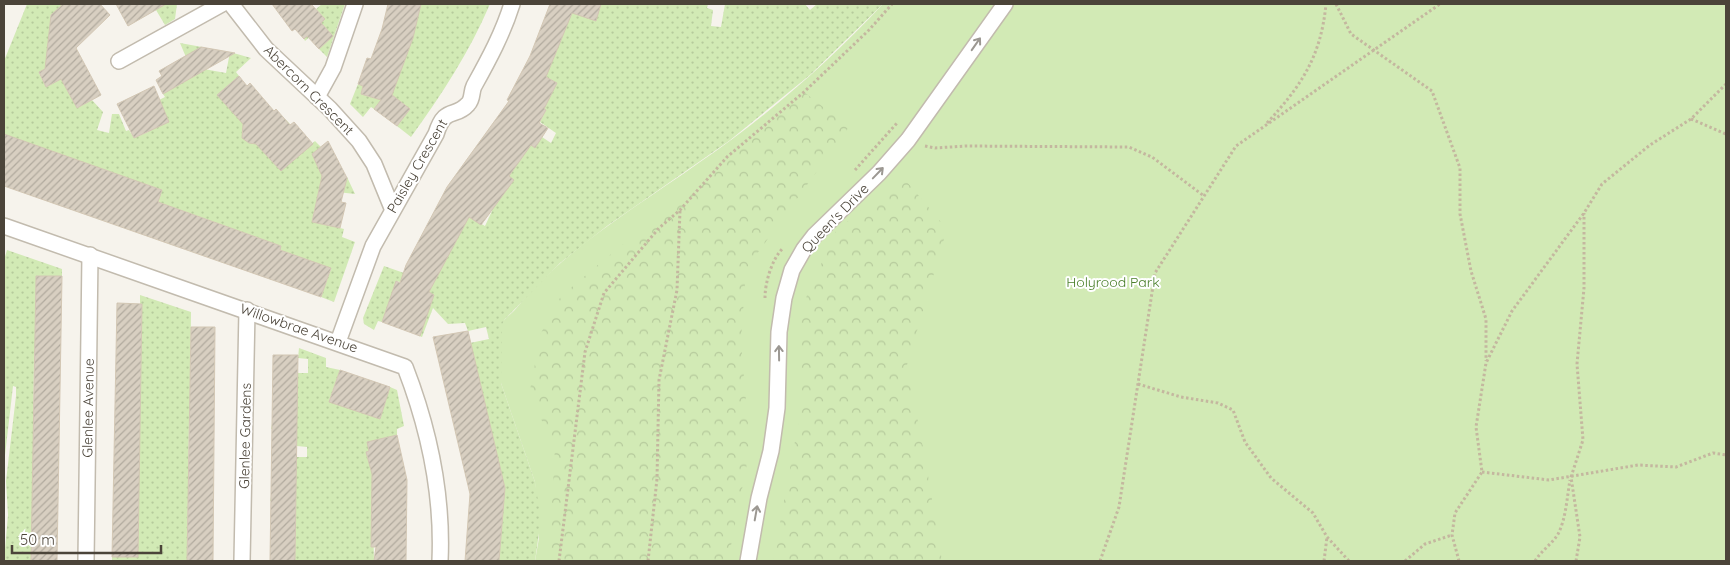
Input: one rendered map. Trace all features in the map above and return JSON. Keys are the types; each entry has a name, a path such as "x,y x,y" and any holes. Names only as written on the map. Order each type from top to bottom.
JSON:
{"street":[{"path":"119,61 222,4"},
{"name":"Abercorn Crescent","path":"231,4 266,49 360,141 374,164 392,208"},
{"path":"317,97 332,68 355,4"},
{"name":"Paisley Crescent","path":"338,342 372,246 436,134 442,118 465,107 471,100 473,89 491,55 512,4"},
{"name":"Queen's Drive","path":"748,561 759,498 772,443 777,408 779,332 784,298 792,270 804,248 814,236 908,140 1005,4"},
{"name":"Willowbrae Avenue","path":"4,226 405,366 424,420 433,464 439,503 440,561"},
{"name":"Glenlee Avenue","path":"86,561 90,255"},
{"name":"Glenlee Gardens","path":"242,561 247,310"}],"path":[{"path":"559,561 585,352 604,293 659,228 680,210 727,157 804,92 869,30 892,4"},
{"path":"1262,128 1285,104 1311,65 1323,31 1326,4"},
{"path":"1336,4 1351,34 1432,92 1460,168 1460,214 1471,271 1486,319 1486,363 1476,426 1482,472 1455,513 1452,535 1459,561"},
{"path":"1100,561 1120,507 1155,273 1236,146 1440,4"},
{"path":"1486,363 1512,311 1584,213 1602,184 1650,145 1691,119 1726,84"},
{"path":"850,175 901,118"},
{"path":"1691,119 1726,134"},
{"path":"908,140 935,148 966,146 1129,147 1152,157 1204,196"},
{"path":"648,561 657,479 659,380 677,290 680,210"},
{"path":"1535,561 1542,549 1558,534 1565,512 1571,477 1582,440 1577,364 1584,288 1584,213"},
{"path":"764,307 765,288 777,254 788,243"},
{"path":"1138,384 1181,397 1218,403 1233,410 1245,442 1266,470 1290,494 1313,513 1327,537 1349,561"},
{"path":"1482,472 1549,480 1638,465 1676,467 1713,453 1726,455"},
{"path":"1571,477 1580,537 1576,561"},
{"path":"1405,561 1425,544 1452,535"},
{"path":"1324,561 1327,537"}],"green space":[{"path":"27,4 63,4 50,16 67,33 78,52 39,73 46,87 61,79 77,108 92,100 103,112 97,130 109,133 112,114 119,114 126,131 129,130 134,138 148,132 144,123 159,100 165,97 163,94 194,76 180,43 202,47 198,68 226,73 230,52 251,58 236,72 239,76 217,95 248,126 242,131 243,138 249,143 261,141 285,119 291,125 262,150 281,171 315,141 321,147 312,154 328,187 347,177 355,194 319,190 312,221 344,229 342,237 355,242 334,302 321,297 331,269 280,250 281,246 158,202 162,190 146,184 142,197 121,176 106,170 22,155 4,149 4,61"},
{"path":"148,4 177,4 175,19 165,25 156,10 152,12"},
{"path":"322,4 345,4 327,57 319,49 333,36 323,25 305,41 304,39 325,19 316,9"},
{"path":"421,4 490,4 454,73 411,137 397,126 410,109 388,92 374,109 371,107 363,117 350,104 358,84 363,86 361,94 374,98 376,86 373,55 375,49 405,59"},
{"path":"574,4 708,4 707,8 713,10 711,26 721,27 725,4 805,4 810,10 817,4 883,4 810,75 729,141 607,226 560,263 505,319 502,324 501,383 535,482 541,519 535,561 499,561 504,499 470,343 489,339 486,327 468,331 465,323 448,324 433,308 422,337 419,336 434,295 397,281 382,322 378,321 374,330 364,324 363,318 384,266 404,273 468,216 485,226 492,211 476,199 509,176 525,141 535,147 542,137 551,143 556,133 540,122 546,110 537,105 552,92 557,83 536,71 553,60"},
{"name":"Holyrood Park","path":"883,4 1726,4 1726,561 535,561 539,538 535,482 501,383 501,324 539,283 582,245 628,211 725,145 773,108 819,68"},
{"path":"804,92 849,127 746,269 741,342 750,448 728,561 549,561 555,447 529,395 541,333 561,296"},
{"path":"902,176 947,229 907,365 942,561 773,561 802,403 800,311 836,231"},
{"path":"7,250 62,269 62,276 36,276 35,345 61,345 60,352 34,352 33,454 59,454 59,465 34,465 31,561 4,561 8,515 6,481 16,396 16,387 13,386 4,464 4,260"},
{"path":"140,295 191,312 190,412 214,413 214,421 189,421 188,488 213,496 188,496 187,561 112,560 112,557 138,557 139,489 113,488 113,484 139,413 115,413 115,405 140,405 142,304 140,304"},
{"path":"299,348 326,358 326,367 340,370 329,401 380,419 390,387 397,390 404,426 397,429 397,435 368,442 369,451 366,452 368,459 371,458 375,480 372,481 374,561 295,561 296,502 270,501 271,497 296,497 296,457 307,457 307,447 297,446 297,430 271,429 272,424 296,424 298,373 308,373 308,359 298,358"}],"building":[{"path":"63,4 100,4 110,15 76,48 101,95 77,108 61,79 46,87 39,72 45,69 51,15"},
{"path":"116,4 166,4 128,26"},
{"path":"272,4 311,4 325,19 321,23 333,36 319,49 307,36 304,39 295,29 292,31"},
{"path":"388,4 421,4 413,38 392,95 410,109 397,126 374,109 381,100 361,94 363,86 358,84 367,58 371,59 382,29"},
{"path":"550,4 601,4 596,21 572,13 546,77 557,83 539,123 548,128 535,148 531,145 509,176 514,180 481,225 469,217 429,292 434,295 420,336 382,322 396,281 400,283 406,265 447,187 509,101 507,100 530,56"},
{"path":"201,47 235,53 163,94 156,80 162,76 159,71"},
{"path":"239,76 247,86 250,83 274,111 276,109 290,125 294,122 313,144 281,171 256,144 249,143 242,138 243,124 217,95"},
{"path":"154,86 169,122 134,138 117,104"},
{"path":"4,134 162,190 158,202 281,246 280,250 331,268 321,297 4,186"},
{"path":"328,141 347,178 341,202 346,203 340,228 312,222 322,176 312,154"},
{"path":"36,276 62,276 57,561 31,561"},
{"path":"117,303 142,304 138,557 112,557"},
{"path":"191,327 215,327 213,561 187,561"},
{"path":"468,331 505,488 499,561 465,561 470,494 433,337"},
{"path":"273,355 298,355 295,561 270,561"},
{"path":"340,370 390,387 380,419 329,402"},
{"path":"397,435 407,480 406,561 374,561 376,547 371,547 372,474 366,452 369,451 367,442"}]}
